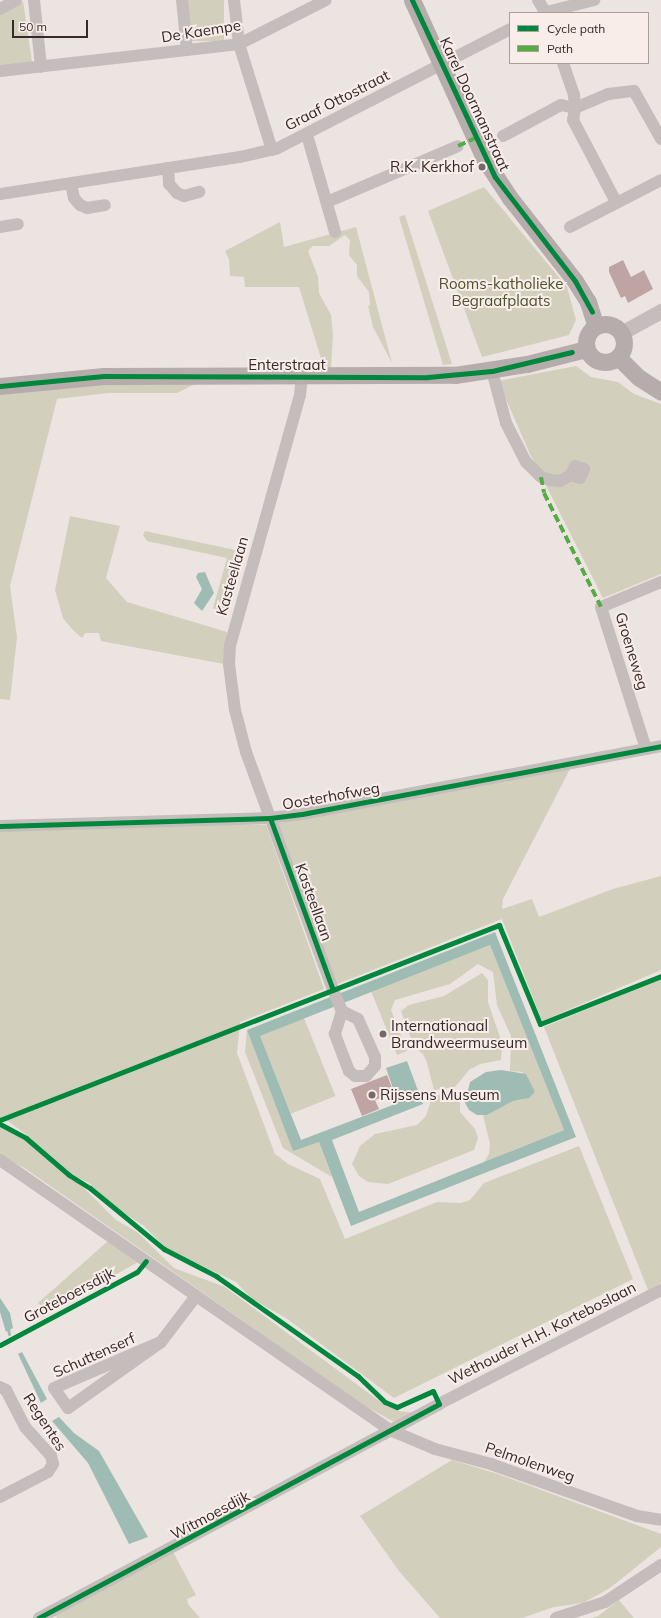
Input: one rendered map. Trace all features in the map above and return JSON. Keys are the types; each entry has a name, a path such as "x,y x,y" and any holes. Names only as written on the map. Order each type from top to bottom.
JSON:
{"main road":[{"name":"Karel Doormanstraat","path":"412,0 443,63 475,138 495,177 575,281 588,302 596,326"},
{"path":"610,324 622,334 624,346 618,357 600,362 586,349 587,336 596,326 610,324"},
{"name":"Enterstraat","path":"0,386 104,376 428,377 492,371 586,349"},
{"path":"618,357 638,377 661,392"}],"street":[{"path":"0,9 16,0"},
{"path":"34,0 41,67"},
{"path":"182,0 187,50"},
{"path":"234,0 239,44 272,150"},
{"name":"De Kaempe","path":"0,71 239,44 326,0"},
{"path":"538,0 544,12"},
{"path":"549,12 594,0"},
{"name":"Graaf Ottostraat","path":"0,194 71,184 272,150 307,135 509,30"},
{"path":"563,64 574,95 575,108 573,120 616,202"},
{"path":"503,136 561,105 575,108 608,94 634,91 661,139"},
{"path":"307,135 335,232"},
{"path":"327,202 458,146"},
{"path":"168,168 170,184 177,193 184,196 199,192"},
{"path":"570,227 661,180"},
{"path":"71,184 74,198 80,205 87,208 105,205"},
{"path":"0,227 18,224"},
{"path":"622,334 661,311"},
{"path":"492,371 506,423 526,462 541,477 550,480 560,481 572,475"},
{"name":"Kasteellaan","path":"302,376 300,396 230,645 230,681 234,710 270,818 342,1011"},
{"name":"Groeneweg","path":"646,750 602,607 661,582"},
{"name":"Oosterhofweg","path":"0,826 270,818 646,750 661,746"},
{"path":"342,1011 358,1019 375,1056 375,1066 366,1076 355,1076 349,1071 335,1034 342,1011"},
{"path":"0,1160 390,1430"},
{"name":"Wethouder H.H. Korteboslaan","path":"390,1430 661,1290"},
{"name":"Schuttenserf","path":"161,1342 54,1388 68,1408 161,1342 196,1296"},
{"name":"Regentes","path":"0,1387 6,1390 25,1427 51,1456 53,1464 48,1472 0,1497"},
{"name":"Pelmolenweg","path":"390,1430 435,1449 490,1464 637,1516 661,1520"},
{"name":"Witmoesdijk","path":"39,1618 390,1430"},
{"path":"556,1618 605,1602 661,1565"}],"green space":[{"path":"184,0 224,0 224,41 184,41"},
{"path":"23,1 32,62 0,66 0,15"},
{"name":"Rooms-katholieke Begraafplaats","path":"484,187 567,287 576,320 569,335 482,357 428,211"},
{"path":"405,215 452,364 443,365 399,217"},
{"path":"280,222 284,247 356,227 392,363 373,327 368,306 370,305 369,292 357,276 357,265 349,255 350,240 345,235 329,246 313,246 308,251 318,277 319,293 331,315 333,335 331,368 324,368 299,287 245,287 244,277 230,276 229,259 225,251"},
{"path":"576,366 591,377 618,382 634,394 661,404 661,574 603,598 530,454 498,381"},
{"path":"107,384 195,384 177,393 108,393 57,399 10,586 17,637 10,700 0,699 0,395"},
{"path":"70,516 120,526 106,578 127,602 227,632 224,664 101,641 99,633 85,633 82,638 72,629 63,618 55,590"},
{"path":"145,531 240,551 223,613 213,608 227,558 147,541 143,535"},
{"path":"570,769 503,899 502,909 532,899 539,917 613,889 661,876 661,970 542,1021 502,919 335,985 275,824"},
{"path":"109,823 266,825 324,989 240,1022 237,1053 275,1154 288,1164 320,1179 345,1239 437,1202 461,1203 470,1200 484,1183 579,1146 633,1279 394,1398 286,1318 252,1299 236,1282 167,1249 144,1226 118,1209 89,1183 66,1172 28,1136 8,1121 0,1123 0,828"},
{"path":"490,945 564,1130 484,1162 489,1154 490,1144 483,1115 513,1101 529,1098 535,1092 522,1072 510,1071 511,1036 497,1005 493,972 478,964 450,984 395,1000 391,1010 407,1051 397,1055 371,991"},
{"path":"482,973 488,980 488,1002 502,1043 501,1060 480,1064 469,1070 455,1087 434,1090 427,1063 423,1054 414,1047 401,1011 409,1005 444,996"},
{"path":"661,979 661,1283 648,1290 544,1027"},
{"path":"304,1018 335,1096 291,1114 259,1036"},
{"path":"247,1030 293,1150 319,1142 332,1177 283,1148 245,1052"},
{"path":"446,1093 460,1099 460,1112 475,1129 478,1138 474,1150 388,1184 368,1182 359,1176 352,1164 360,1146 375,1134 417,1125 426,1116 432,1097"},
{"path":"0,1126 28,1142 80,1184 116,1220 137,1232 174,1268 225,1287 382,1403 399,1411 414,1413 396,1423 365,1406 26,1169 0,1155"},
{"path":"108,1241 138,1262 49,1312 38,1303"},
{"path":"452,1460 498,1474 661,1534 661,1547 610,1588 583,1603 554,1607 522,1618 440,1618 399,1571 360,1516"},
{"path":"172,1550 196,1595 187,1599 188,1604 200,1618 57,1618 54,1614"},
{"path":"619,1600 634,1618 591,1618 598,1616"}],"water":[{"path":"205,572 214,593 202,611 194,603 202,589 196,577 198,573"},
{"path":"495,932 576,1137 351,1226 319,1142 293,1151 247,1030","holes":["490,945 564,1130 359,1212 332,1140 423,1104 407,1061 386,1068 398,1103 301,1140 260,1036"]},
{"path":"501,1070 526,1074 535,1092 529,1098 513,1101 487,1115 477,1115 469,1110 465,1103 470,1082 486,1072"},
{"path":"0,1298 10,1313 13,1328 6,1332 0,1312"},
{"path":"22,1352 47,1399 41,1403 18,1354"},
{"path":"59,1417 74,1433 99,1451 148,1537 129,1544 88,1463 52,1421"}],"building":[{"path":"623,260 631,277 644,270 653,289 628,303 625,296 621,298 609,272 609,267"},
{"path":"387,1075 394,1093 375,1100 379,1109 362,1116 351,1089"}],"waterway":[{"path":"8,1327 9,1334"}],"marked path":[{"path":"458,146 475,138"},
{"path":"541,477 544,493 601,607"}],"cycle path":[{"path":"412,0 495,177 575,281 592,312"},
{"path":"0,386 104,376 428,377 492,371 572,352"},
{"path":"0,826 270,818 302,814 661,746"},
{"path":"270,818 333,990"},
{"path":"0,1120 499,925 540,1024 661,976"},
{"path":"0,1124 26,1138 69,1175 90,1188 164,1249 216,1276 358,1376 385,1402 397,1407 433,1391 439,1404 39,1618"},
{"name":"Groteboersdijk","path":"0,1345 137,1272 146,1261"}],"place":[{"name":"R.K. Kerkhof","path":"482,167"},
{"name":"Internationaal Brandweermuseum","path":"383,1034"},
{"name":"Rijssens Museum","path":"372,1095"}]}
